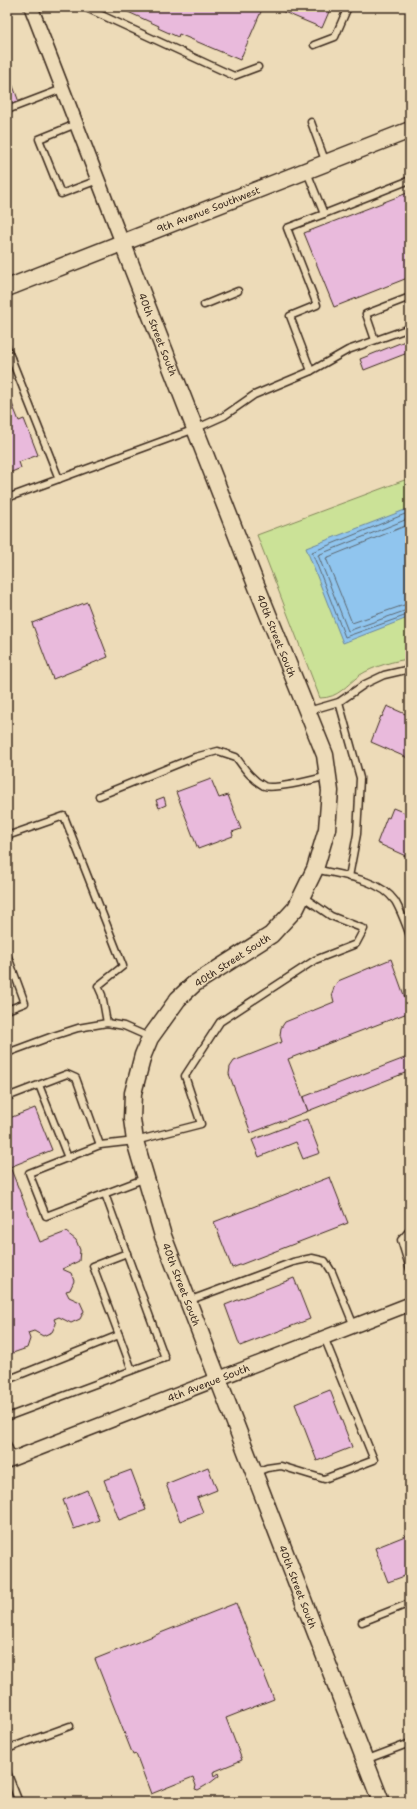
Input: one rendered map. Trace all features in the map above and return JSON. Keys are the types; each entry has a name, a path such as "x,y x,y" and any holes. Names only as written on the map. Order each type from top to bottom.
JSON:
{"street":[{"name":"40th Street South","path":"31,7 257,587 325,755 330,791 327,829 315,869 296,908 271,936 194,984 178,999 150,1038 132,1093 132,1119 135,1141 163,1236 381,1802"},
{"name":"9th Avenue Southwest","path":"7,288 410,130"},
{"name":"4th Avenue South","path":"10,1459 410,1304"}],"lane":[{"path":"84,7 234,76 258,67"},
{"path":"314,45 335,37 348,7"},
{"path":"7,110 62,89"},
{"path":"311,122 326,163"},
{"path":"76,124 39,138 61,194 98,180"},
{"path":"306,171 324,214"},
{"path":"311,371 290,316 317,305 287,228 410,180"},
{"path":"204,305 238,291"},
{"path":"375,340 366,314 410,297"},
{"path":"7,498 195,429 224,416 254,395 311,371 348,350 410,328"},
{"path":"7,348 9,359 59,479"},
{"path":"308,711 339,702 365,684 384,675 410,669"},
{"path":"339,702 360,778 357,834 349,877"},
{"path":"99,796 195,757 218,751 236,757 247,774 265,786 286,785 328,776"},
{"path":"7,836 64,816 123,966 98,986 102,995 107,1023"},
{"path":"315,869 367,881 384,891 394,900 410,936"},
{"path":"146,1178 46,1216 29,1173 100,1146 135,1141 201,1124 185,1076 220,1022 315,960 356,944 364,929 331,916 302,896"},
{"path":"7,954 25,1003 7,1010"},
{"path":"7,1053 78,1028 107,1023 124,1026 150,1038"},
{"path":"7,1097 67,1074 76,1078 100,1146"},
{"path":"39,1085 68,1158"},
{"path":"7,1417 165,1358 105,1194"},
{"path":"410,1230 401,1240 410,1270"},
{"path":"127,1253 93,1266 132,1370"},
{"path":"188,1301 293,1262 312,1258 325,1261 332,1272 354,1326"},
{"path":"7,1380 119,1335"},
{"path":"254,1474 267,1468 281,1466 324,1479 374,1460 324,1337"},
{"path":"7,1444 10,1459"},
{"path":"362,1622 410,1603"},
{"path":"7,1749 70,1726"},
{"path":"365,1760 410,1743"},
{"path":"7,1772 19,1802"}],"green space":[{"path":"410,478 410,659 391,662 371,669 360,675 332,696 320,698 257,535"}],"water":[{"path":"410,508 410,617 343,643 306,548"}],"building":[{"path":"117,7 263,7 240,60 179,34 178,37 158,28 159,26"},
{"path":"272,7 331,7 322,28"},
{"path":"7,70 19,102 7,107"},
{"path":"410,192 410,277 334,307 304,233"},
{"path":"410,339 410,352 364,370 360,359"},
{"path":"7,391 19,421 24,419 38,455 19,462 21,468 7,474"},
{"path":"87,602 108,657 53,679 32,623"},
{"path":"387,706 410,716 410,759 371,742 381,716 382,717"},
{"path":"211,779 219,798 228,795 241,829 232,832 233,836 198,849 176,792"},
{"path":"164,797 166,805 159,808 156,800"},
{"path":"393,808 410,815 410,858 377,843 387,817 389,818"},
{"path":"391,959 410,1012 288,1059 308,1111 251,1133 229,1074 230,1067 234,1061 282,1042 280,1035 281,1028 285,1022 334,1002 332,994 338,981"},
{"path":"410,1056 410,1071 308,1111 303,1097"},
{"path":"35,1108 52,1150 10,1167 40,1242 66,1232 76,1240 80,1250 79,1261 62,1269 71,1273 74,1281 70,1290 66,1291 69,1297 80,1302 84,1311 80,1319 71,1323 59,1317 54,1319 56,1324 52,1332 43,1336 34,1331 28,1333 30,1339 27,1348 7,1355 7,1119"},
{"path":"307,1119 320,1153 303,1159 296,1142 259,1157 252,1140"},
{"path":"330,1177 348,1223 232,1268 214,1222"},
{"path":"294,1278 310,1319 240,1346 225,1305"},
{"path":"330,1390 352,1447 317,1461 295,1404"},
{"path":"208,1467 217,1490 197,1498 203,1512 180,1521 166,1484"},
{"path":"131,1470 146,1510 119,1520 104,1480"},
{"path":"87,1490 99,1520 74,1529 63,1500"},
{"path":"410,1534 410,1574 388,1582 375,1548"},
{"path":"236,1603 274,1699 226,1718 242,1760 213,1772 214,1776 218,1773 219,1776 198,1790 195,1789 196,1786 193,1777 151,1794 136,1754 133,1755 95,1659"}]}
